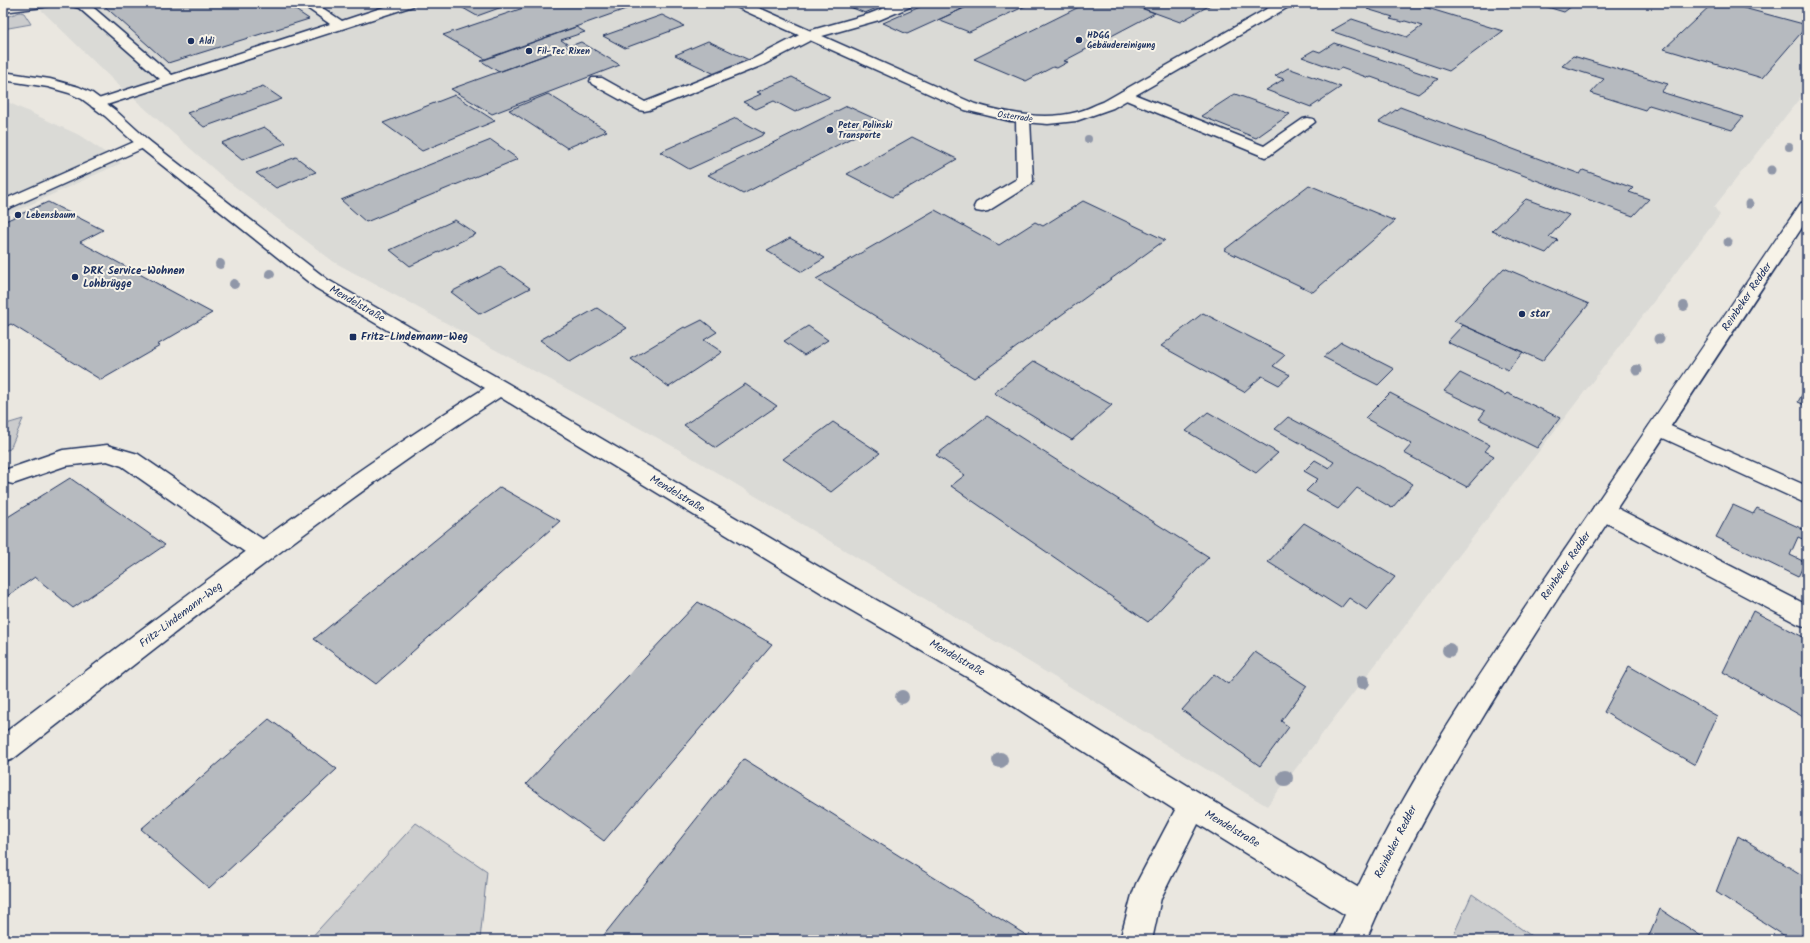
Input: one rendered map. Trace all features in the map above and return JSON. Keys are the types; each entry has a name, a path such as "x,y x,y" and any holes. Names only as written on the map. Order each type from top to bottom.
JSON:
{"street":[{"path":"3,8 43,3"},
{"path":"76,3 83,5 169,80"},
{"path":"306,3 340,25"},
{"path":"97,104 409,3"},
{"name":"Osterrade","path":"738,3 970,107 1002,117 1040,120 1077,117 1108,105 1286,3"},
{"path":"597,81 644,107 758,62 786,46 810,35 874,17 908,3"},
{"name":"Mendelstraße","path":"3,76 50,83 70,88 87,96 110,113 143,143 322,284 500,388 839,591 993,678 1193,805 1363,908"},
{"path":"1126,95 1265,152 1308,122"},
{"path":"982,207 1025,181 1022,119"},
{"path":"3,206 143,143"},
{"name":"Reinbeker Redder","path":"1350,940 1363,908 1405,824 1446,751 1507,655 1807,207"},
{"name":"Fritz-Lindemann-Weg","path":"3,750 263,552 423,437 500,388"},
{"path":"1659,428 1807,496"},
{"path":"13,476 63,458 107,453 130,460 263,552"},
{"path":"1603,511 1807,617"},
{"path":"1136,940 1147,896 1193,805"}],"shaded area":[{"path":"34,3 1807,3 1807,89 1714,207 1720,215 1267,806 676,448 334,262 225,179 115,82"},
{"path":"20,12 24,13 31,24 3,29 3,18"},
{"path":"3,100 79,135 121,163 3,217"},
{"path":"23,419 10,449 3,451 3,425"},
{"path":"416,823 487,871 480,940 309,940"},
{"path":"1472,894 1537,940 1451,940"}],"building":[{"name":"Aldi","path":"101,3 285,3 309,19 168,63"},
{"path":"454,3 513,3 477,16"},
{"path":"538,3 633,3 637,5 485,59 443,35"},
{"path":"840,3 888,3 865,13"},
{"path":"929,3 948,3 962,9 907,34 883,23"},
{"path":"948,3 975,3 962,9"},
{"path":"975,3 1032,3 969,32 938,20"},
{"path":"1087,3 1126,3 1155,13 1064,61 1068,62 1057,68 1053,67 1026,81 974,59"},
{"path":"1126,3 1147,3 1139,7"},
{"path":"1147,3 1214,3 1180,22 1139,7"},
{"path":"1376,3 1411,3 1503,31 1449,71 1331,31 1352,19 1407,37 1422,26 1405,21 1402,22 1390,19 1393,17 1367,9"},
{"path":"1534,3 1576,3 1564,12"},
{"path":"1713,3 1725,3 1807,26 1762,78 1664,49"},
{"path":"662,15 684,26 625,48 603,36"},
{"path":"576,27 585,32 561,40 570,46 499,72 481,61"},
{"path":"708,41 749,60 717,75 675,55"},
{"path":"581,42 620,65 492,114 451,89"},
{"path":"1334,43 1438,79 1418,94 1371,77 1369,78 1341,68 1338,70 1302,57 1314,50 1320,52"},
{"path":"1573,56 1668,84 1661,92 1743,117 1732,130 1649,105 1645,110 1591,93 1604,79 1562,66"},
{"path":"1288,68 1341,87 1311,107 1266,90 1284,79 1275,76"},
{"path":"792,77 830,97 795,112 774,101 756,109 743,102 761,94 757,92"},
{"path":"263,86 282,99 204,127 187,113"},
{"path":"548,94 607,131 567,148 509,110"},
{"path":"1235,94 1290,114 1256,138 1201,116"},
{"path":"455,95 495,121 422,151 383,123"},
{"path":"847,106 882,122 743,194 708,175"},
{"path":"1400,107 1580,174 1583,170 1633,188 1629,192 1649,199 1633,216 1379,122"},
{"path":"736,118 765,134 689,169 660,152"},
{"path":"264,127 286,143 242,160 221,143"},
{"path":"912,137 957,159 892,197 847,174"},
{"path":"491,140 518,159 366,222 341,200"},
{"path":"296,157 316,172 276,188 256,173"},
{"path":"1309,185 1395,221 1313,292 1224,250"},
{"path":"1526,199 1569,215 1549,237 1558,240 1546,253 1492,231"},
{"path":"1083,201 1165,240 974,378 816,279 935,210 999,245 1035,222 1043,226"},
{"name":"DRK Service-Wohnen Lohbrügge","path":"48,202 103,230 80,242 212,313 157,345 160,346 101,380 11,324 3,328 3,222"},
{"path":"455,220 476,234 410,266 390,250"},
{"path":"790,238 825,258 802,272 767,251"},
{"path":"500,267 530,288 480,314 451,292"},
{"path":"1504,268 1589,304 1542,361 1454,321"},
{"path":"597,308 627,328 570,362 540,340"},
{"path":"1203,313 1285,355 1273,366 1290,375 1279,385 1262,376 1244,392 1161,346"},
{"path":"702,320 717,332 704,340 722,352 669,387 631,359 684,327 686,328"},
{"path":"1463,325 1523,352 1508,370 1447,342"},
{"path":"808,326 828,340 804,355 784,341"},
{"path":"1341,342 1394,369 1378,385 1323,357"},
{"path":"1034,361 1112,405 1072,440 994,393"},
{"path":"1460,373 1505,395 1507,393 1560,418 1537,448 1479,419 1485,411 1444,391"},
{"path":"745,384 777,406 716,448 684,425"},
{"path":"1807,385 1807,406 1798,402"},
{"path":"1390,393 1490,445 1485,451 1494,456 1467,487 1404,453 1412,444 1365,418"},
{"path":"1208,412 1278,453 1256,473 1186,431"},
{"path":"987,416 1209,557 1148,622 951,486 965,475 936,455"},
{"path":"1288,417 1413,484 1392,508 1357,488 1338,509 1306,491 1318,479 1304,471 1315,460 1329,468 1334,462 1275,429"},
{"path":"833,422 880,453 831,492 783,459"},
{"path":"70,478 165,545 73,608 35,577 3,599 3,520"},
{"path":"500,487 560,521 376,684 314,639"},
{"path":"1733,505 1753,514 1757,508 1807,531 1807,541 1798,537 1790,555 1805,562 1798,577 1716,537"},
{"path":"1304,523 1395,577 1367,610 1349,598 1341,608 1268,562"},
{"path":"698,602 772,644 604,841 526,784"},
{"path":"1753,611 1807,639 1807,719 1723,672"},
{"path":"1255,652 1307,686 1281,721 1289,727 1260,766 1182,710 1214,674 1228,684"},
{"path":"1629,666 1717,716 1695,765 1604,712"},
{"path":"269,719 337,769 209,888 141,829"},
{"path":"744,759 818,805 1034,940 600,940"},
{"path":"1738,836 1807,878 1807,940 1791,940 1716,892"},
{"path":"1660,909 1707,940 1647,940"}],"place":[{"name":"HDGG Gebäudereinigung","path":"1079,40"},
{"name":"Aldi","path":"191,41"},
{"name":"Fil-Tec Rixen","path":"529,51"},
{"name":"Peter Polinski Transporte","path":"830,130"},
{"name":"Lebensbaum","path":"18,215"},
{"name":"DRK Service-Wohnen Lohbrügge","path":"75,277"},
{"name":"star","path":"1522,314"},
{"name":"Fritz-Lindemann-Weg","path":"353,337"}]}
